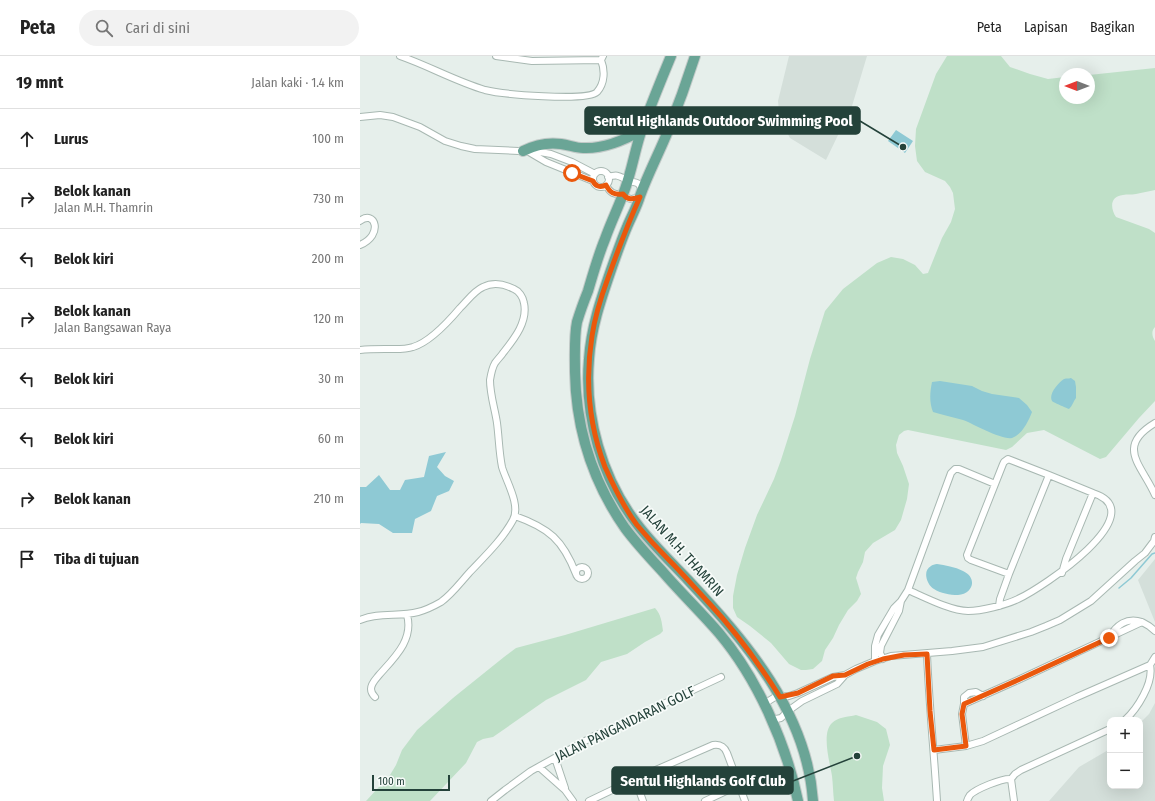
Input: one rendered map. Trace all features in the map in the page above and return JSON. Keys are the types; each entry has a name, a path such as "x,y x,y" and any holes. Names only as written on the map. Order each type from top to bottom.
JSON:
{"main road":[{"name":"JALAN M.H. THAMRIN","path":"671,56 642,130 628,181 605,239 577,324 575,381 582,434 589,458 600,483 626,528 664,574 720,634 738,658 764,704 771,720 786,756 798,801"},
{"name":"JALAN M.H. THAMRIN","path":"695,56 683,92 626,228 600,301 592,335 589,361 588,389 594,433 612,484 637,525 739,637 762,667 780,697 788,711 803,750 812,789 813,801"},
{"path":"525,152 541,144 550,143 584,148 608,145 622,141 642,130"}],"street":[{"path":"400,56 453,79 491,91 530,95 590,95 597,92 604,75 602,58 532,61 496,56"},
{"path":"360,117 380,115 393,117 420,127 445,141 475,149 540,152 551,154 576,164 595,174"},
{"path":"525,152 593,181 598,186 601,187 606,185"},
{"path":"572,173 576,164"},
{"path":"593,181 593,176 595,174 601,171 606,172 608,183 606,185 608,190 613,194 623,194 629,199 641,194 641,187 635,182 628,181 619,176 608,177"},
{"path":"360,221 369,218 373,221 376,228 369,239 360,245"},
{"path":"360,350 405,349 421,343 441,327 476,291 485,286 495,284 506,286 515,289 522,296 525,314 523,323 495,363 490,380 492,402 498,426 502,467 513,498 515,516 497,543 442,601 428,609 407,615 383,615 360,620"},
{"path":"1155,423 1137,437 1133,447 1135,459 1155,495"},
{"path":"908,590 953,609 962,611 977,611 1016,600 1037,590 1093,549 1110,530 1115,520 1115,508 1110,500 1101,495 1092,493 1008,459 1004,462 967,555 971,560 1009,574"},
{"path":"875,661 875,646 878,635 894,608 901,601 908,590 953,471 959,469 995,484"},
{"path":"999,606 1001,594 1049,475"},
{"path":"1062,573 1092,493"},
{"path":"515,516 545,529 554,537 565,550 576,574"},
{"path":"1145,553 1155,540"},
{"path":"771,720 781,718 802,701 837,684 845,675 875,661 904,655 927,654 983,647 1032,632 1060,620 1091,601 1135,561 1145,553 1155,548"},
{"path":"883,659 880,653 881,646 899,611 901,601"},
{"path":"375,697 371,689 373,682 400,651 406,639 408,630 407,615"},
{"path":"966,746 962,714 964,704 1142,622 1155,631"},
{"path":"883,627 889,631"},
{"path":"927,654 937,801"},
{"path":"1127,717 1138,704 1146,689 1151,673 1150,665 1155,656"},
{"path":"934,750 966,746 992,737 1150,665"},
{"path":"764,704 771,698 798,693 833,676 845,675"},
{"name":"JALAN PANGANDARAN GOLF","path":"491,801 540,767 594,736 635,720 659,706 721,677"},
{"path":"1014,801 1011,779 1015,774 1107,730"},
{"path":"590,801 635,779 713,745 720,745 724,747 745,801"},
{"path":"555,758 565,790"},
{"path":"540,767 565,790 573,801"},
{"path":"635,779 643,801"},
{"path":"967,801 971,794 987,786 1003,779 1011,779"},
{"path":"705,801 739,785"}],"shaded area":[{"path":"789,56 867,56 852,106 826,160 790,138 780,120 778,101"},
{"path":"1155,559 1155,622 1138,580"},
{"path":"1155,703 1155,801 1049,801 1079,767 1107,751 1107,789 1143,789 1143,720 1149,714"}],"green space":[{"path":"947,56 1001,56 1010,67 1048,79 1059,78 1059,104 1095,104 1095,74 1155,68 1155,190 1119,196 1113,200 1112,206 1116,217 1149,229 1155,233 1155,327 1152,334 1155,341 1155,401 1106,457 1100,459 1044,430 1027,433 1012,447 1006,450 908,430 904,431 899,435 896,445 897,453 909,484 907,499 901,520 895,530 873,543 865,552 863,562 856,578 861,594 857,601 848,610 839,625 825,650 822,661 813,669 801,670 789,664 771,643 737,617 733,608 733,596 737,575 757,515 781,460 825,311 843,289 877,263 891,257 903,259 915,265 923,274 928,273 942,238 951,222 955,209 953,193 945,181 925,172 917,161 915,146 916,129 936,74"},
{"path":"655,608 659,613 662,622 663,631 660,634 627,654 601,662 586,680 546,700 493,737 477,742 466,763 430,801 366,801 390,775 402,750 417,730 453,698 516,648"},
{"path":"856,715 877,722 886,729 890,745 883,766 882,788 884,801 834,801 832,776 827,748 827,734 834,721 840,718"}],"water":[{"path":"896,130 913,141 905,153 888,141"},
{"path":"1071,378 1075,381 1076,398 1069,409 1053,402 1051,395 1059,383 1064,379"},
{"path":"940,381 972,386 992,394 1019,398 1032,412 1027,423 1019,434 1012,438 1001,437 963,420 933,412 930,397 932,382"},
{"path":"446,452 437,467 445,476 454,481 449,491 437,496 431,511 415,519 412,533 393,533 379,524 360,524 360,487 366,487 379,475 390,490 400,490 405,480 424,477 429,456"},
{"path":"937,564 957,568 968,574 972,581 970,589 963,594 952,595 939,592 931,587 926,578 926,574 928,568"}],"waterway":[{"path":"1119,588 1131,578 1152,554 1155,553"}],"place":[{"name":"Sentul Highlands Outdoor Swimming Pool","path":"903,147"},
{"name":"Sentul Highlands Golf Club","path":"857,756"}],"route":[{"path":"572,173 593,181 598,186 601,187 606,185 608,190 613,194 623,194 629,199 640,197 626,228 600,301 592,335 588,389 594,433 602,459 612,484 637,525 711,604 739,637 762,667 780,697 798,693 833,676 845,675 868,664 892,656 927,654 934,750 961,747 966,746 962,714 964,704 1109,638"}]}
